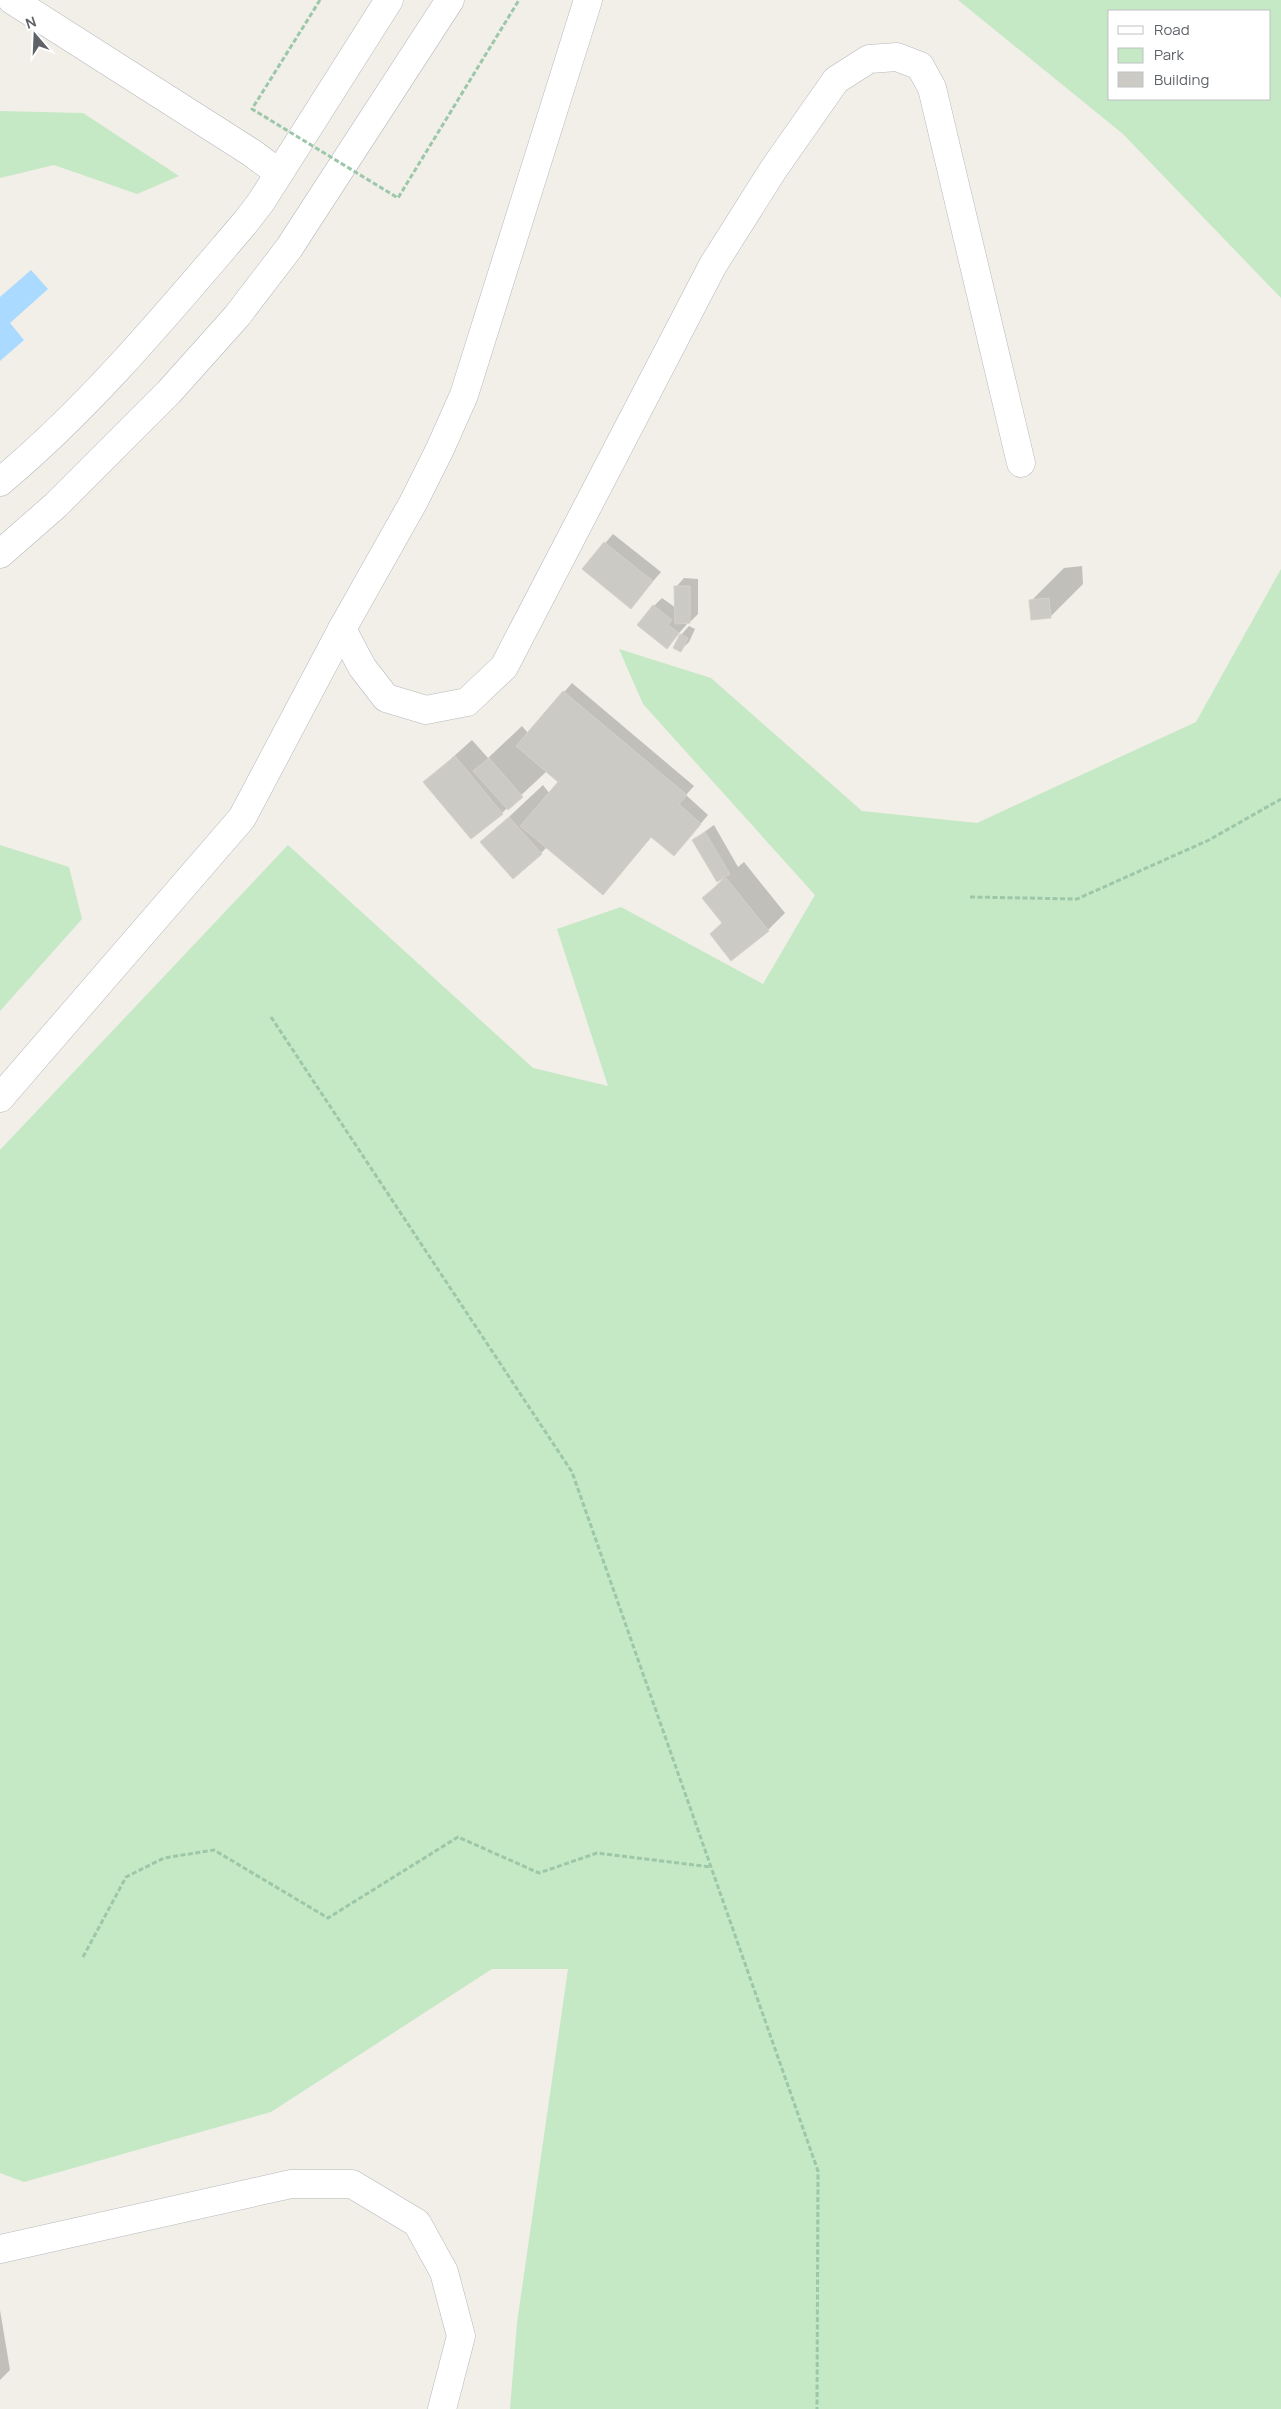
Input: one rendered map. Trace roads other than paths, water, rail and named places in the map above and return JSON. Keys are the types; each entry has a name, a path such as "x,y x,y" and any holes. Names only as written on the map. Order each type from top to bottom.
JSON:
{"street":[{"path":"12,0 252,153 279,173"},
{"path":"0,482 22,463 133,354 244,224 279,173 389,0"},
{"path":"0,554 56,506 170,392 237,316 289,248 450,0"},
{"path":"0,1098 242,818 342,629 413,503 440,450 464,395 588,0"},
{"path":"342,629 362,667 386,698 426,710 467,702 504,667 713,265 773,170 836,80 869,59 897,57 920,66 932,88 1021,463"},
{"path":"0,2248 292,2184 352,2184 416,2223 444,2272 461,2336 442,2409"}],"water":[{"path":"31,270 48,289 10,323 24,340 0,361 0,297"}]}
